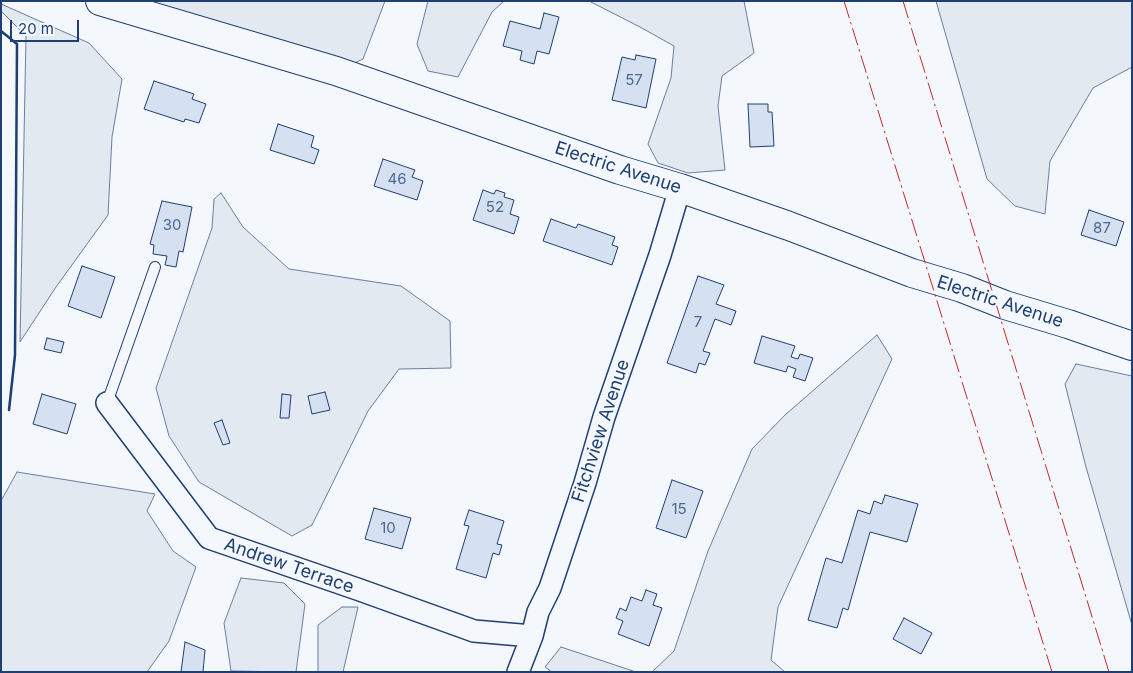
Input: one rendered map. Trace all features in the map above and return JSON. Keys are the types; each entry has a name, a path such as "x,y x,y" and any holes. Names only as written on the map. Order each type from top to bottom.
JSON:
{"main road":[{"name":"Electric Avenue","path":"100,1 336,71 620,170 680,188 789,226 912,273 962,288 1004,305 1132,346"}],"street":[{"name":"Fitchview Avenue","path":"518,672 532,636 538,612 550,588 613,390 660,255 680,188"},
{"name":"Andrew Terrace","path":"107,404 209,538 474,631 532,636"}],"lane":[{"path":"107,404 155,267"}],"shaded area":[{"path":"148,1 385,1 363,59 346,67"},
{"path":"428,1 504,1 492,12 458,77 428,71 417,44"},
{"path":"589,1 744,1 754,53 722,76 718,106 725,170 688,173 658,163 648,144 671,78 674,46"},
{"path":"936,1 1132,1 1132,67 1093,88 1050,161 1045,214 1015,206 987,179"},
{"path":"1,4 89,43 122,79 112,137 108,215 56,287 20,342 26,36 1,11"},
{"path":"221,193 243,227 289,269 401,286 450,321 451,368 399,369 368,411 312,525 292,536 199,482 169,436 156,388 212,228 214,199"},
{"path":"877,335 892,359 778,607 771,660 785,672 652,672 674,651 708,551 752,449 785,415"},
{"path":"1076,364 1132,376 1132,625 1086,467 1065,384"},
{"path":"17,472 155,494 147,511 173,551 196,567 169,641 147,672 1,672 1,501"},
{"path":"241,578 284,583 305,604 296,672 231,671 224,623"},
{"path":"342,607 358,607 343,672 318,672 318,625"},
{"path":"561,647 636,672 552,672 545,667"}],"building":[{"path":"544,13 559,17 549,54 537,51 534,64 520,60 522,51 503,46 510,21 540,29"},
{"path":"636,55 656,59 646,108 612,100 622,57 635,60"},
{"path":"154,81 194,94 192,99 206,104 199,123 185,119 184,122 144,109"},
{"path":"748,104 768,104 768,112 772,112 774,146 750,147"},
{"path":"278,124 314,136 311,147 319,150 314,164 270,150"},
{"path":"383,159 415,170 412,177 423,181 417,200 374,186"},
{"path":"483,190 494,194 496,190 505,193 504,197 514,200 510,214 519,217 514,234 473,220"},
{"path":"162,201 192,207 183,252 179,251 176,267 165,265 167,256 153,254 154,245 150,244"},
{"path":"1089,210 1124,222 1116,246 1081,235"},
{"path":"551,219 576,228 578,224 615,237 612,245 618,247 612,265 543,241"},
{"path":"82,266 115,277 101,318 68,306"},
{"path":"698,276 724,285 716,304 736,311 731,325 715,319 703,351 710,353 705,365 699,363 696,373 667,363"},
{"path":"762,336 795,346 791,357 798,359 800,354 813,358 805,381 793,377 796,369 788,366 786,372 754,363"},
{"path":"47,338 64,342 61,353 44,349"},
{"path":"325,392 330,410 312,414 308,396"},
{"path":"42,394 76,404 67,434 33,424"},
{"path":"282,394 291,395 289,418 280,418"},
{"path":"222,420 230,443 223,445 214,423"},
{"path":"672,480 703,491 686,538 656,528"},
{"path":"885,495 918,504 907,542 870,532 848,610 843,608 837,628 808,620 826,558 842,563 858,510 870,514 874,501 882,504"},
{"path":"374,508 411,518 402,549 365,539"},
{"path":"469,510 504,521 497,544 502,545 499,555 493,553 486,578 456,569 469,526 464,525"},
{"path":"646,590 657,594 653,605 662,608 649,646 618,634 623,621 616,618 620,608 626,611 631,597 642,601"},
{"path":"904,618 932,633 921,654 893,639"},
{"path":"185,642 205,650 203,672 181,672"}],"wall":[{"path":"1,31 17,44 15,355 9,410"}],"power":[{"path":"844,1 1052,672"},
{"path":"903,1 1109,672"}]}
